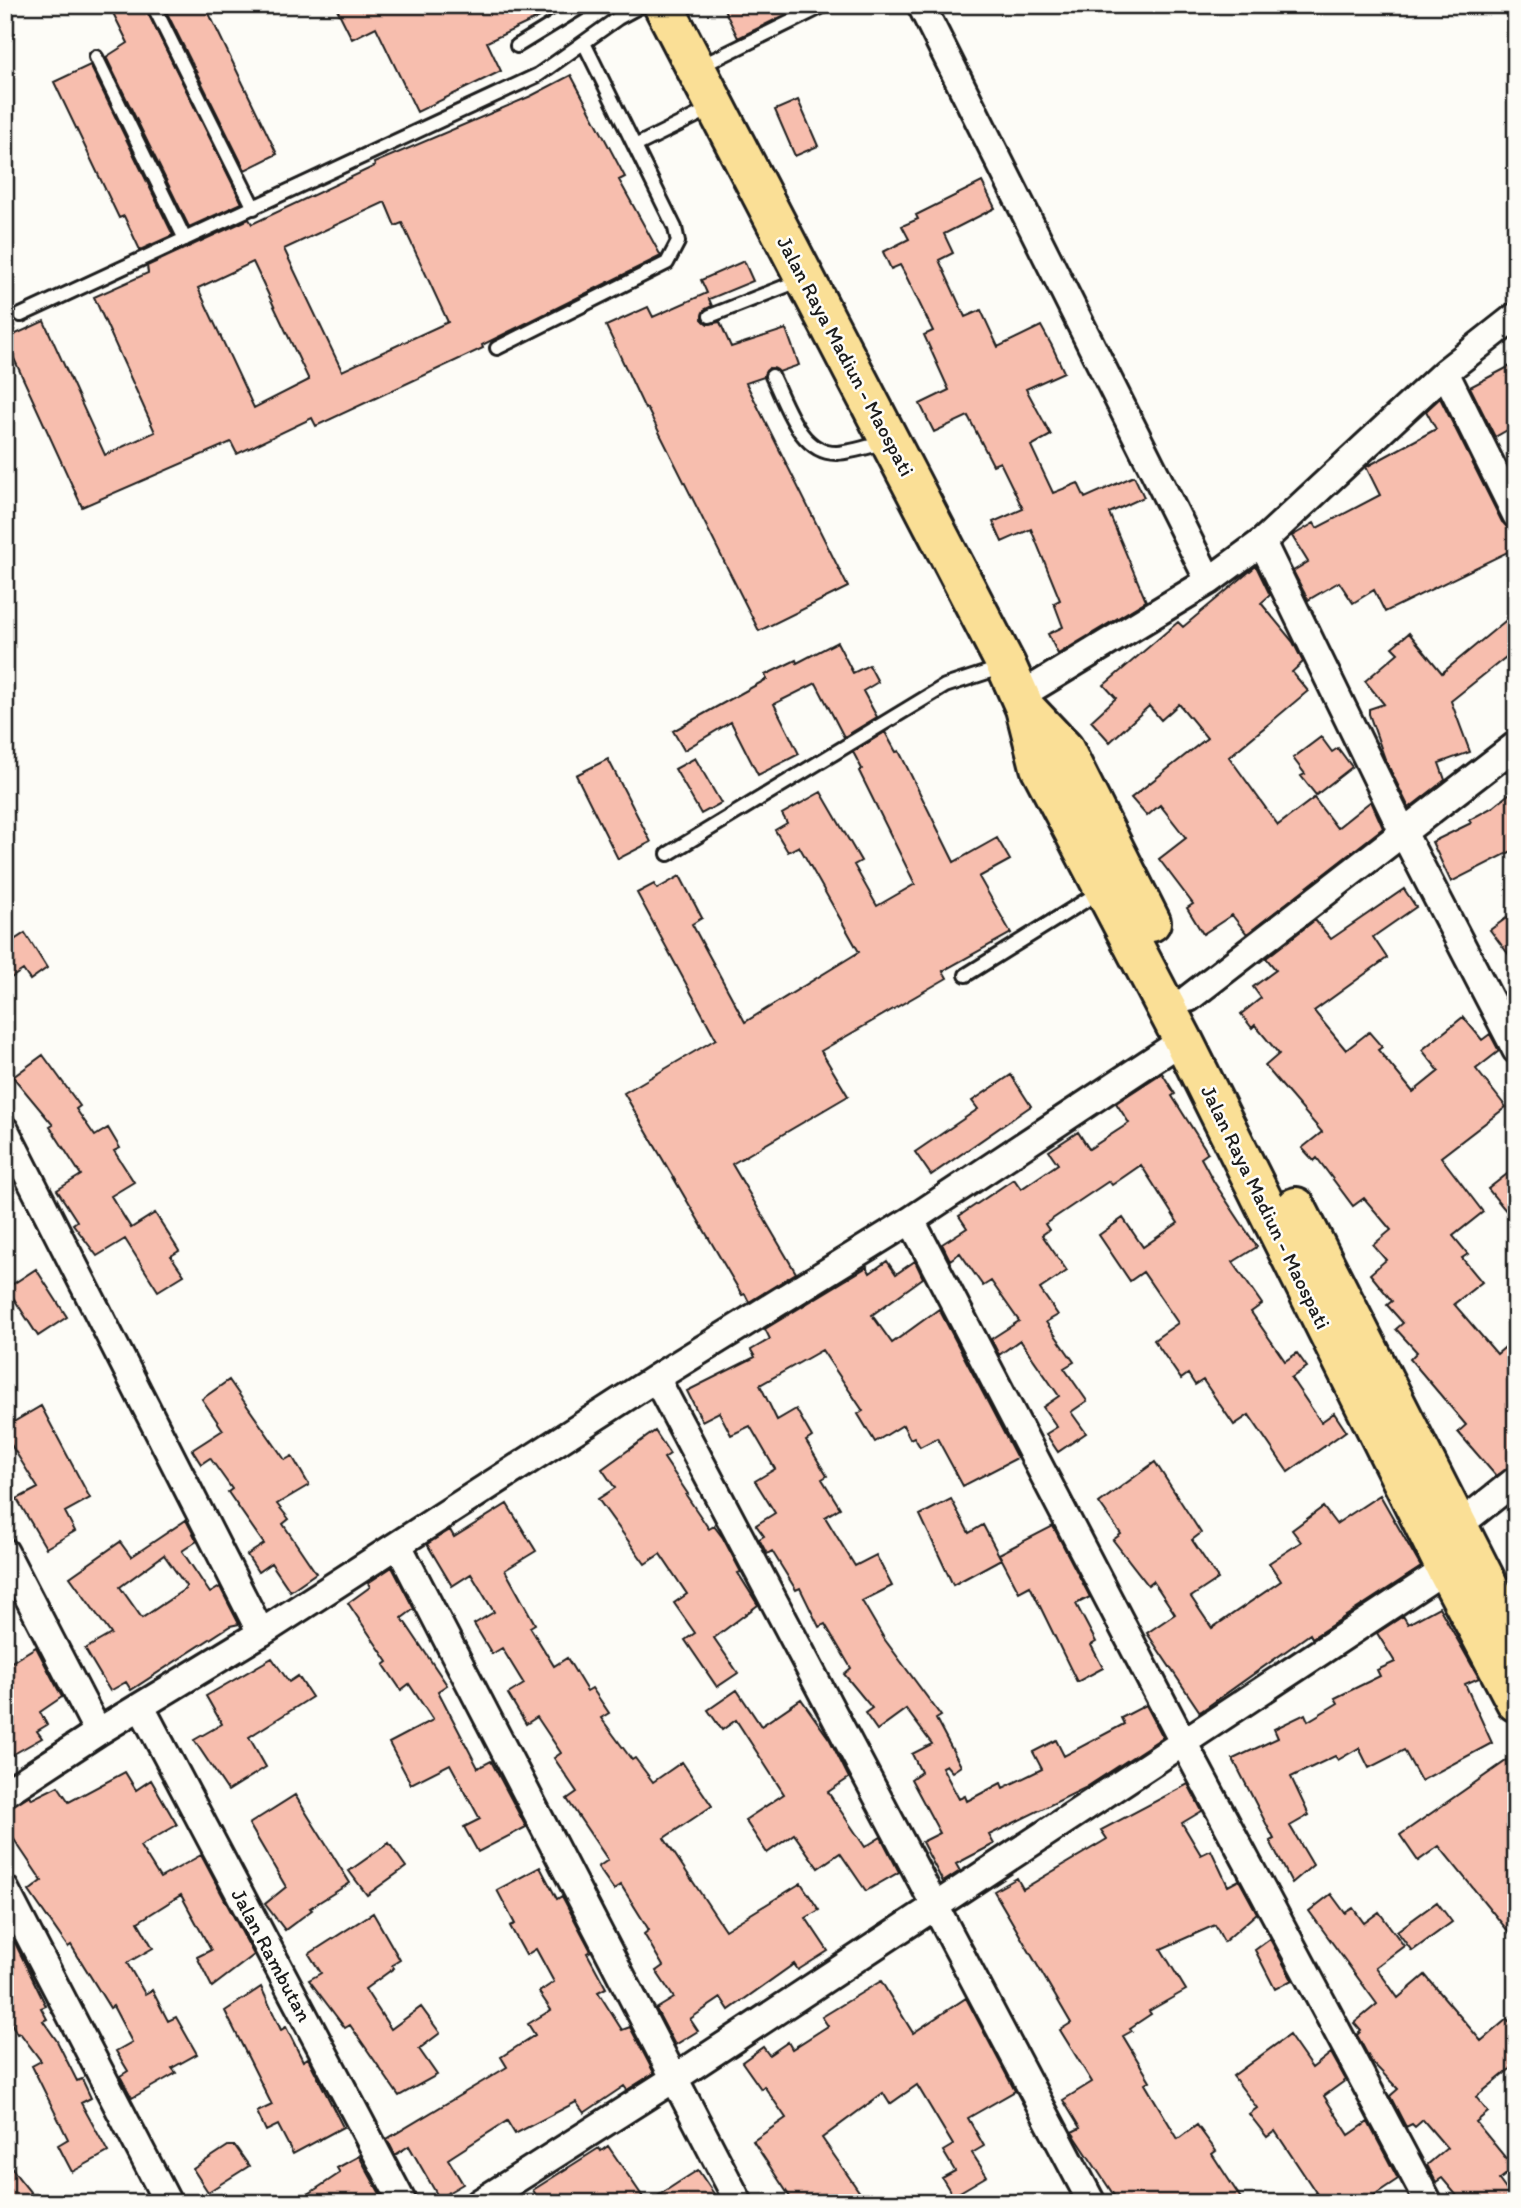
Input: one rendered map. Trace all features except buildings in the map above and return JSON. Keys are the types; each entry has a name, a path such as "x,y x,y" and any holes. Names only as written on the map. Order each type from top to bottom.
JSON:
{"highway":[{"name":"Jalan Raya Madiun - Maospati","path":"663,5 891,441 1017,690 1040,767 1189,998 1361,1366 1446,1569 1516,1702"},
{"name":"Jalan Raya Madiun - Maospati","path":"1117,884 1183,1040 1361,1366 1458,1526 1516,1640"}],"street":[{"path":"921,5 1209,581"},
{"path":"1017,690 1209,581 1262,542 1445,372 1516,316"},
{"path":"1445,372 1516,515"},
{"path":"1262,542 1404,834 1516,1050"},
{"path":"1189,998 1516,745"},
{"path":"5,1793 98,1732 261,1633 656,1378 911,1220 1183,1040"},
{"path":"5,1130 261,1633"},
{"path":"911,1220 1182,1740 1429,2203"},
{"path":"656,1378 1092,2203"},
{"path":"1458,1526 1516,1480"},
{"path":"398,1545 739,2203"},
{"path":"5,1552 98,1732"},
{"path":"479,2203 675,2078 1182,1740 1446,1569"},
{"name":"Jalan Rambutan","path":"141,1707 403,2203"},
{"path":"5,1889 168,2203"}],"lane":[{"path":"153,5 254,208"},
{"path":"517,46 584,5"},
{"path":"21,315 538,75 642,5"},
{"path":"696,69 825,5"},
{"path":"497,348 667,263 675,253 678,242 675,228 584,43"},
{"path":"96,57 185,239"},
{"path":"635,146 716,106"},
{"path":"710,316 805,279"},
{"path":"772,376 801,432 819,451 837,453 891,441"},
{"path":"668,854 945,686 1017,690"},
{"path":"965,975 1070,907 1117,884"}]}
